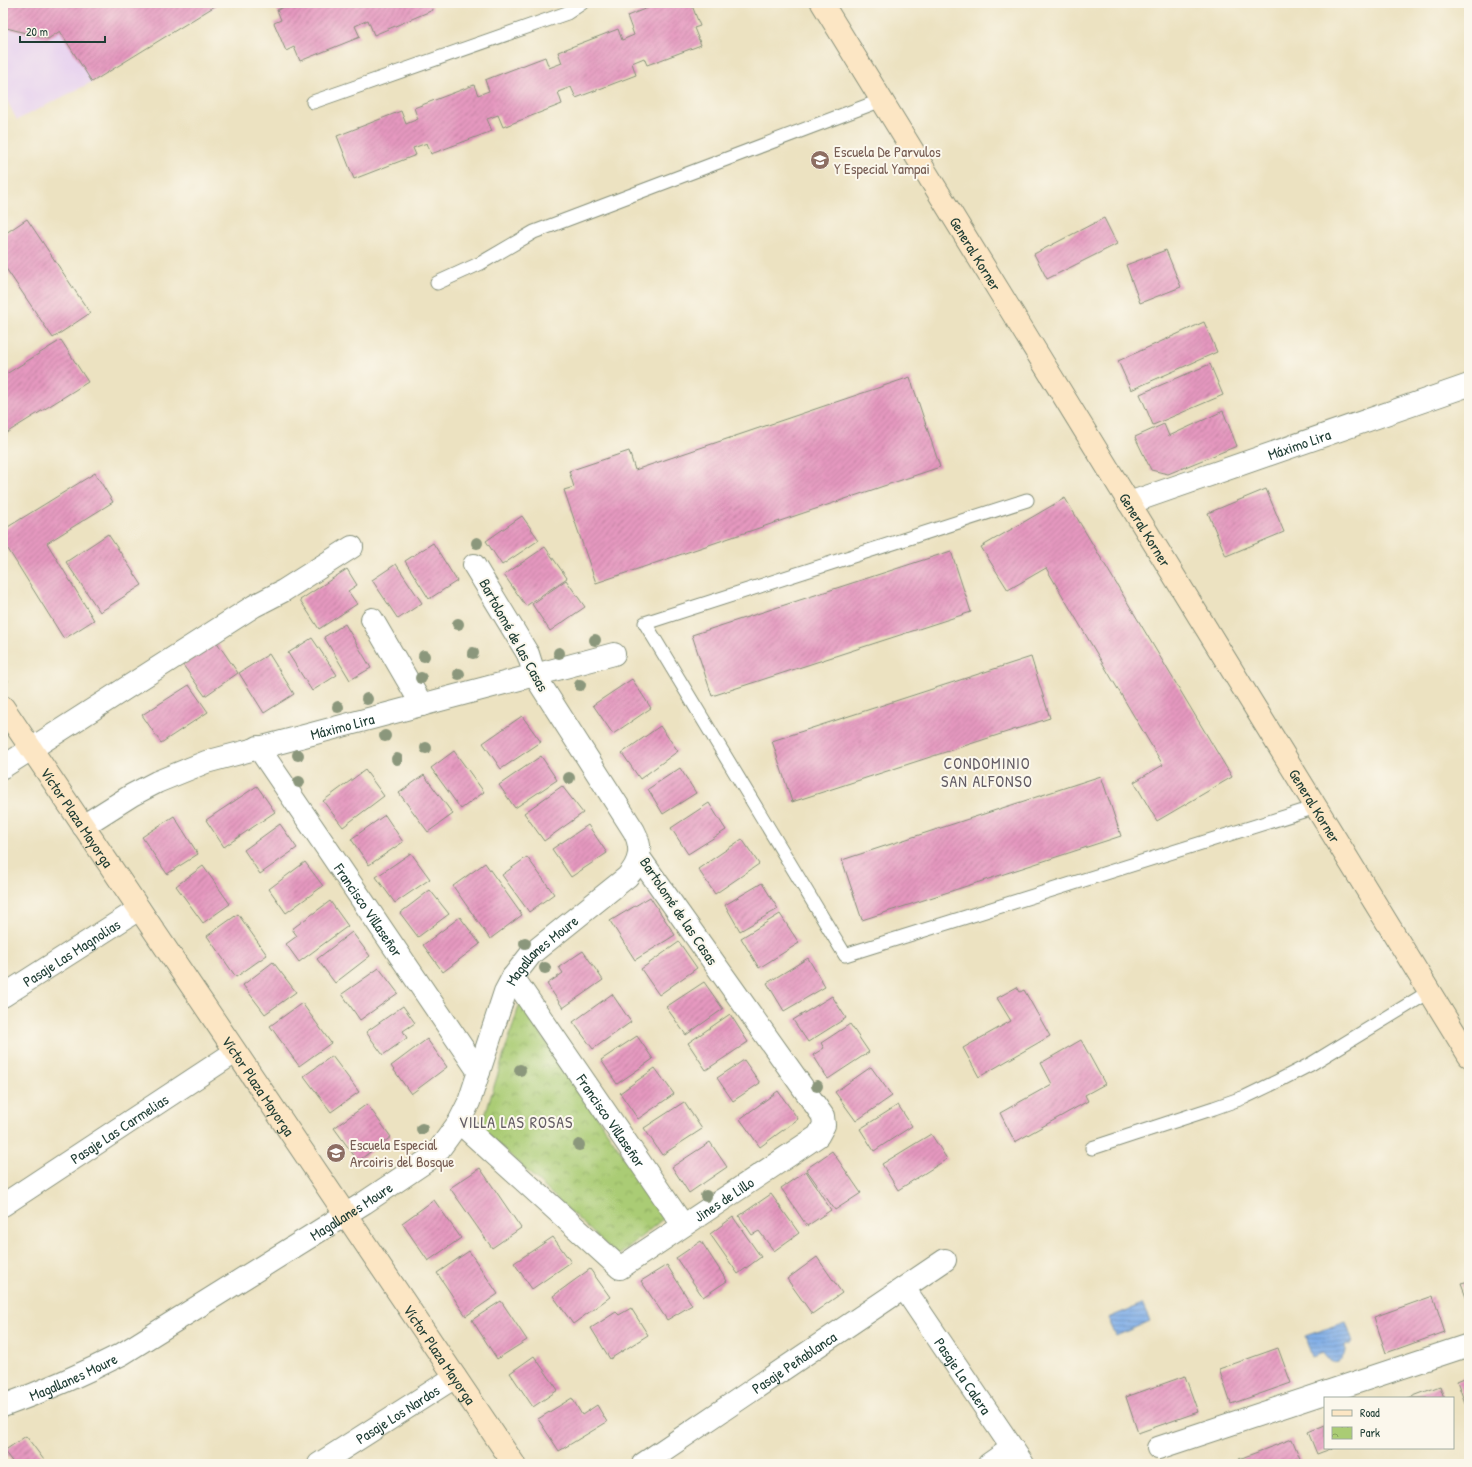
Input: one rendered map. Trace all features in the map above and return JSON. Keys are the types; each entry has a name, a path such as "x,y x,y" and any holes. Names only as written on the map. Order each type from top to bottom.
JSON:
{"street":[{"name":"General Korner","path":"822,3 1469,1056"},
{"name":"Máximo Lira","path":"1130,503 1469,385"},
{"path":"3,767 254,606 283,591 352,547"},
{"name":"Bartolomé de las Casas","path":"474,565 528,654 534,676 634,831 640,848 639,857 823,1116 824,1125"},
{"path":"372,619 422,705"},
{"name":"Máximo Lira","path":"83,826 132,795 156,782 206,762 614,654"},
{"name":"Víctor Plaza Mayorga","path":"3,707 514,1464"},
{"name":"Francisco Villaseñor","path":"258,747 479,1072"},
{"name":"Magallanes Moure","path":"3,1406 57,1386 122,1354 346,1215 428,1160 438,1151 459,1122 469,1102 505,992 513,977 531,954 627,877 632,871 639,857"},
{"name":"Pasaje Las Magnolias","path":"3,996 139,909"},
{"name":"Francisco Villaseñor","path":"513,977 683,1225"},
{"name":"Pasaje Las Carmelias","path":"3,1205 235,1052"},
{"name":"Jines de Lillo","path":"459,1122 620,1268 818,1136 824,1125"},
{"name":"Pasaje Peñablanca","path":"643,1464 945,1260"},
{"name":"Pasaje La Calera","path":"904,1288 1018,1456"},
{"path":"1158,1448 1469,1345"},
{"name":"Pasaje Los Nardos","path":"319,1464 455,1377"},
{"path":"989,1464 1018,1456"}],"lane":[{"path":"313,102 567,13 582,3"},
{"path":"437,283 481,263 534,232 882,100"},
{"path":"1027,500 645,623 845,954 1316,807"},
{"path":"1092,1148 1245,1097 1311,1064 1429,992"}],"shaded area":[{"path":"3,3 221,3 92,82 17,120 3,93"}],"green space":[{"path":"520,1003 665,1217 618,1256 481,1128"}],"water":[{"path":"1142,1304 1150,1321 1116,1336 1108,1318"},
{"path":"1346,1322 1353,1343 1345,1346 1344,1356 1338,1361 1334,1362 1326,1358 1323,1353 1312,1357 1305,1336"}],"building":[{"path":"3,3 220,3 92,82 60,31 48,39 3,27"},
{"path":"294,3 431,3 433,10 374,35 368,20 355,26 360,37 300,61 294,47 286,51 274,23 281,20 277,10"},
{"path":"660,3 691,3 700,26 694,28 701,45 647,65 644,58 632,63 636,75 576,98 571,87 558,92 562,104 503,127 498,115 487,119 492,131 431,154 427,143 413,148 416,155 354,179 337,136 401,111 406,124 418,119 414,108 474,85 478,95 489,91 485,80 545,57 549,68 562,63 558,52 618,29 622,40 634,35 627,16"},
{"path":"1104,218 1117,244 1047,279 1034,254"},
{"path":"27,219 90,313 53,338 3,264 3,235"},
{"path":"1166,250 1181,287 1140,303 1126,265"},
{"path":"1204,322 1217,352 1131,390 1118,361"},
{"path":"61,340 88,382 3,435 3,376"},
{"path":"1210,364 1223,395 1153,425 1140,394"},
{"path":"910,377 940,467 596,583 564,490 574,487 569,471 629,451 635,470"},
{"path":"1223,411 1237,446 1168,474 1151,470 1135,437 1164,424 1169,436"},
{"path":"95,473 113,502 47,543 94,620 64,639 3,541 3,530"},
{"path":"1266,489 1284,532 1226,556 1208,513"},
{"path":"1065,498 1232,777 1157,821 1134,782 1163,765 1046,568 1008,590 981,547"},
{"path":"522,516 539,540 502,565 486,541"},
{"path":"108,534 142,585 100,612 66,562"},
{"path":"433,543 457,581 429,599 405,561"},
{"path":"545,547 567,578 526,606 504,575"},
{"path":"951,551 971,612 712,696 692,635"},
{"path":"396,564 422,603 398,619 372,580"},
{"path":"347,569 357,585 348,591 357,604 319,629 300,600"},
{"path":"566,580 585,607 550,631 532,604"},
{"path":"345,624 371,668 350,680 324,637"},
{"path":"312,638 337,675 312,691 288,653"},
{"path":"216,641 238,673 205,696 183,665"},
{"path":"269,654 294,694 264,713 239,673"},
{"path":"1031,657 1050,718 792,802 772,741"},
{"path":"632,679 651,708 613,734 593,705"},
{"path":"189,685 208,712 161,743 142,715"},
{"path":"522,716 541,742 501,769 483,743"},
{"path":"660,726 678,751 640,779 622,753"},
{"path":"454,751 484,792 461,809 431,768"},
{"path":"541,756 557,780 515,808 499,785"},
{"path":"680,768 696,793 663,814 648,789"},
{"path":"365,770 384,796 343,827 323,801"},
{"path":"424,775 453,814 428,832 399,793"},
{"path":"1101,776 1121,836 862,920 842,860"},
{"path":"257,786 275,812 224,847 206,820"},
{"path":"562,786 583,813 544,841 524,813"},
{"path":"709,803 726,830 688,854 671,828"},
{"path":"385,815 403,842 369,865 351,839"},
{"path":"174,816 198,854 167,874 142,837"},
{"path":"280,824 297,848 260,874 244,850"},
{"path":"588,825 607,853 571,877 552,849"},
{"path":"742,839 759,864 715,894 698,869"},
{"path":"411,853 430,879 395,903 376,877"},
{"path":"527,857 554,894 529,912 502,875"},
{"path":"305,862 323,886 286,913 269,889"},
{"path":"485,863 522,915 490,939 453,886"},
{"path":"203,866 230,904 203,923 176,886"},
{"path":"762,883 778,909 740,931 725,905"},
{"path":"430,890 449,914 418,937 400,913"},
{"path":"650,897 675,935 635,960 610,921"},
{"path":"330,901 348,926 299,962 286,944 297,936 292,929"},
{"path":"238,914 267,955 236,977 207,936"},
{"path":"780,914 799,943 759,968 741,938"},
{"path":"460,917 480,944 443,972 423,945"},
{"path":"352,932 370,956 335,983 317,959"},
{"path":"679,942 697,968 659,995 641,969"},
{"path":"583,951 603,980 563,1008 547,984 563,973 559,967"},
{"path":"808,958 825,987 784,1011 767,983"},
{"path":"273,962 296,992 265,1014 243,985"},
{"path":"379,968 398,993 360,1020 342,994"},
{"path":"704,982 723,1009 686,1035 666,1007"},
{"path":"1017,987 1020,992 1024,990 1050,1036 979,1077 963,1048 1011,1021 997,998"},
{"path":"612,994 631,1022 593,1049 573,1022"},
{"path":"832,996 846,1018 808,1042 793,1020"},
{"path":"302,1003 331,1043 299,1066 270,1026"},
{"path":"403,1006 415,1023 403,1031 407,1038 383,1055 366,1032"},
{"path":"730,1014 748,1042 706,1070 688,1043"},
{"path":"850,1024 869,1052 828,1079 813,1055 824,1048 821,1043"},
{"path":"637,1036 653,1059 617,1084 601,1060"},
{"path":"427,1039 447,1067 411,1094 391,1066"},
{"path":"1081,1040 1105,1084 1085,1095 1088,1101 1015,1142 1000,1113 1052,1084 1041,1063"},
{"path":"332,1056 359,1092 331,1112 304,1076"},
{"path":"744,1060 760,1083 733,1101 717,1078"},
{"path":"871,1067 892,1096 856,1121 835,1092"},
{"path":"655,1068 674,1094 638,1119 620,1093"},
{"path":"778,1091 798,1119 760,1147 740,1119"},
{"path":"684,1102 702,1129 662,1155 644,1128"},
{"path":"367,1104 391,1137 358,1161 334,1128"},
{"path":"898,1105 912,1126 874,1151 860,1129"},
{"path":"931,1134 947,1159 898,1190 882,1164"},
{"path":"710,1142 727,1167 689,1193 672,1167"},
{"path":"832,1151 861,1193 835,1210 806,1169"},
{"path":"480,1168 521,1228 492,1248 450,1188"},
{"path":"806,1171 831,1210 807,1226 781,1188"},
{"path":"771,1194 799,1233 774,1251 759,1231 752,1235 739,1216"},
{"path":"434,1200 461,1238 428,1261 402,1223"},
{"path":"733,1217 761,1257 738,1274 710,1234"},
{"path":"553,1237 571,1262 532,1289 514,1263"},
{"path":"701,1241 727,1281 703,1297 676,1258"},
{"path":"469,1251 498,1294 466,1316 437,1273"},
{"path":"817,1257 842,1293 812,1314 787,1279"},
{"path":"667,1265 692,1305 667,1320 641,1281"},
{"path":"590,1269 610,1297 573,1324 553,1296"},
{"path":"1469,1282 1469,1305 1461,1284"},
{"path":"1433,1296 1445,1332 1386,1353 1374,1317"},
{"path":"501,1301 527,1340 497,1359 472,1320"},
{"path":"631,1308 648,1335 610,1359 591,1328 616,1312 619,1315"},
{"path":"1278,1348 1291,1383 1231,1404 1219,1369"},
{"path":"534,1356 558,1390 533,1407 510,1373"},
{"path":"1185,1376 1198,1412 1138,1433 1126,1397"},
{"path":"1469,1376 1469,1402 1465,1403 1457,1381"},
{"path":"1440,1386 1444,1397 1411,1397"},
{"path":"572,1398 582,1415 597,1405 607,1422 559,1451 538,1419"},
{"path":"1324,1425 1324,1449 1330,1449 1317,1454 1308,1432"},
{"path":"26,1436 47,1464 14,1464 4,1451"},
{"path":"1292,1439 1301,1461 1292,1464 1241,1464 1239,1459"}],"place":[{"name":"Escuela De Parvulos Y Especial Yampai","path":"820,160"},
{"name":"Escuela Especial Arcoiris del Bosque","path":"336,1153"}],"district":[{"name":"CONDOMINIO SAN ALFONSO","path":"987,772"},
{"name":"VILLA LAS ROSAS","path":"516,1122"}]}
